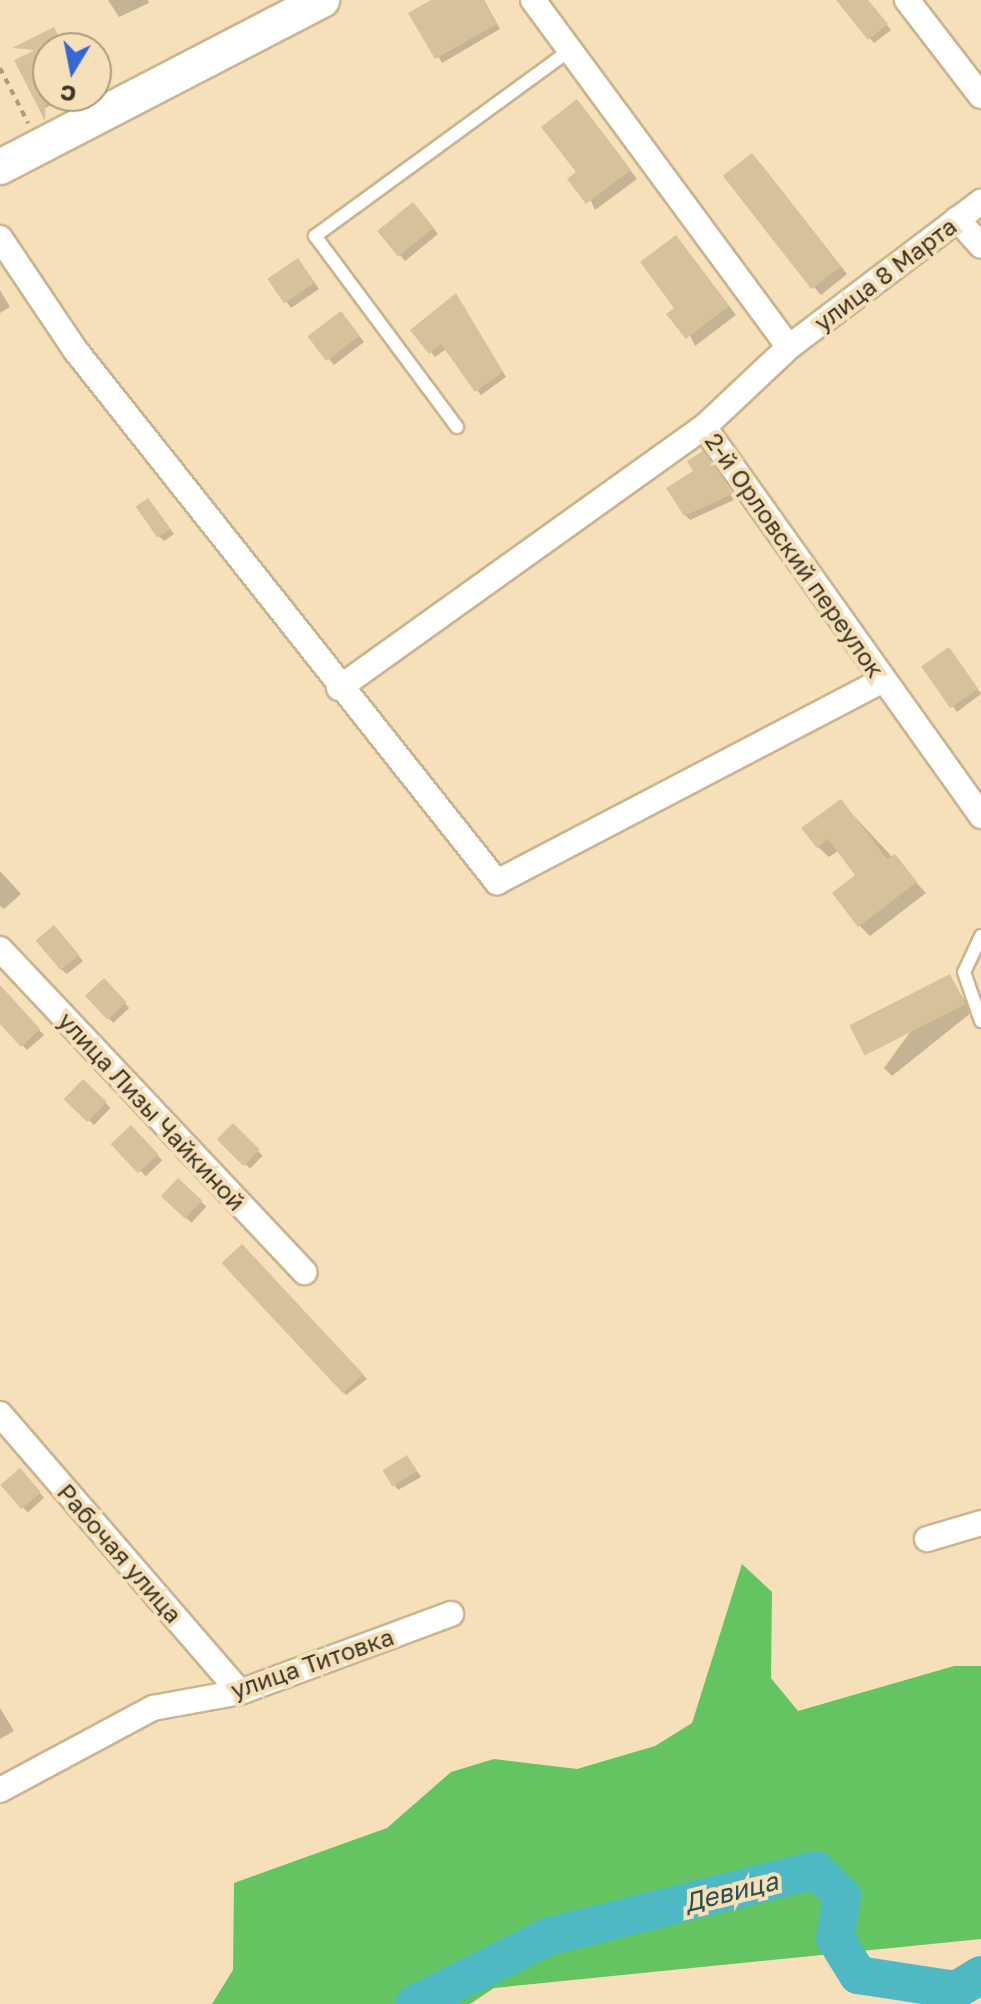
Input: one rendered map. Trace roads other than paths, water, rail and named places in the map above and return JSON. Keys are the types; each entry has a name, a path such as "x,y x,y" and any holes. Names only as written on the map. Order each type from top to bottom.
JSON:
{"street":[{"path":"0,167 322,0"},
{"path":"533,0 789,347"},
{"path":"907,0 981,96"},
{"name":"улица 8 Марта","path":"789,347 981,202"},
{"path":"957,219 981,246"},
{"path":"0,238 76,351 339,688 497,882 883,680"},
{"name":"2-й Орловский переулок","path":"789,347 704,427 981,816"},
{"path":"339,688 704,427"},
{"name":"улица Лизы Чайкиной","path":"0,949 304,1272"},
{"name":"Рабочая улица","path":"0,1414 240,1692"},
{"path":"927,1539 981,1523"},
{"name":"улица Титовка","path":"0,1790 153,1708 240,1692 451,1614"}],"lane":[{"path":"457,427 315,236 570,50"},
{"path":"981,936 964,972 981,1021"}],"waterway":[{"name":"Девица","path":"414,2004 547,1937 816,1870 842,1896 835,1938 858,1975 956,1990 981,1975"}]}
